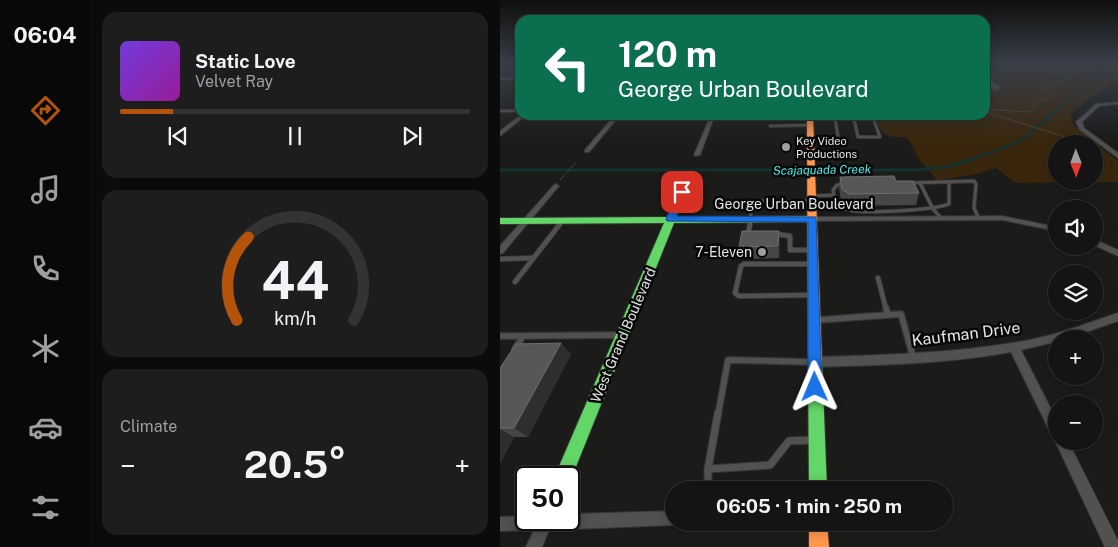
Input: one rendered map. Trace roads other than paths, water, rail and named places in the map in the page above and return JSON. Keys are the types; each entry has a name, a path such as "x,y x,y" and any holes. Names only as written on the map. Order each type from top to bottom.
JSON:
{"street":[{"path":"1118,103 1098,105 1079,122 1082,129 1118,156"},
{"path":"500,111 515,111"},
{"path":"500,134 518,120"},
{"path":"587,150 614,120"},
{"path":"697,155 712,120"},
{"path":"810,120 818,481"},
{"path":"1110,150 1118,150"},
{"path":"500,250 557,184"},
{"name":"West Grand Boulevard","path":"568,466 682,192"},
{"name":"George Urban Boulevard","path":"500,221 940,217 1025,221 1048,227"},
{"path":"1103,246 1118,253"},
{"name":"Kaufman Drive","path":"814,362 913,357 1014,346 1036,342 1118,317"},
{"path":"1014,346 1048,416"},
{"path":"1065,450 1113,547"},
{"path":"580,521 665,518"},
{"path":"500,524 515,523"},
{"path":"534,547 541,531"},
{"path":"818,531 819,547"}],"lane":[{"path":"770,126 810,120"},
{"path":"835,120 839,142"},
{"path":"855,120 858,137 880,137 874,120"},
{"path":"902,183 974,181 976,184 974,208 978,218"},
{"path":"845,184 837,185 833,190 838,204 846,209 933,208 945,207 949,204 949,182"},
{"path":"920,183 940,217"},
{"path":"756,234 747,234 753,201 834,196"},
{"path":"514,282 562,220"},
{"path":"774,234 790,236 790,250 813,250"},
{"path":"500,259 533,258"},
{"path":"814,264 744,264 741,266 735,293 739,296 814,295"},
{"path":"878,278 888,315"},
{"path":"814,320 901,314 913,357"},
{"path":"500,336 622,335"},
{"path":"509,357 523,336"},
{"path":"708,481 708,469 728,360 814,362"},
{"path":"708,469 770,465 789,441 816,440"}],"waterway":[{"name":"Scajaquada Creek","path":"1061,106 1081,90"},
{"name":"Scajaquada Creek","path":"974,159 1020,141 1062,105"},
{"name":"Scajaquada Creek","path":"500,170 915,170 948,167 974,159"}],"place":[{"name":"Key Video Productions","path":"786,147"},
{"name":"7-Eleven","path":"762,252"}]}
